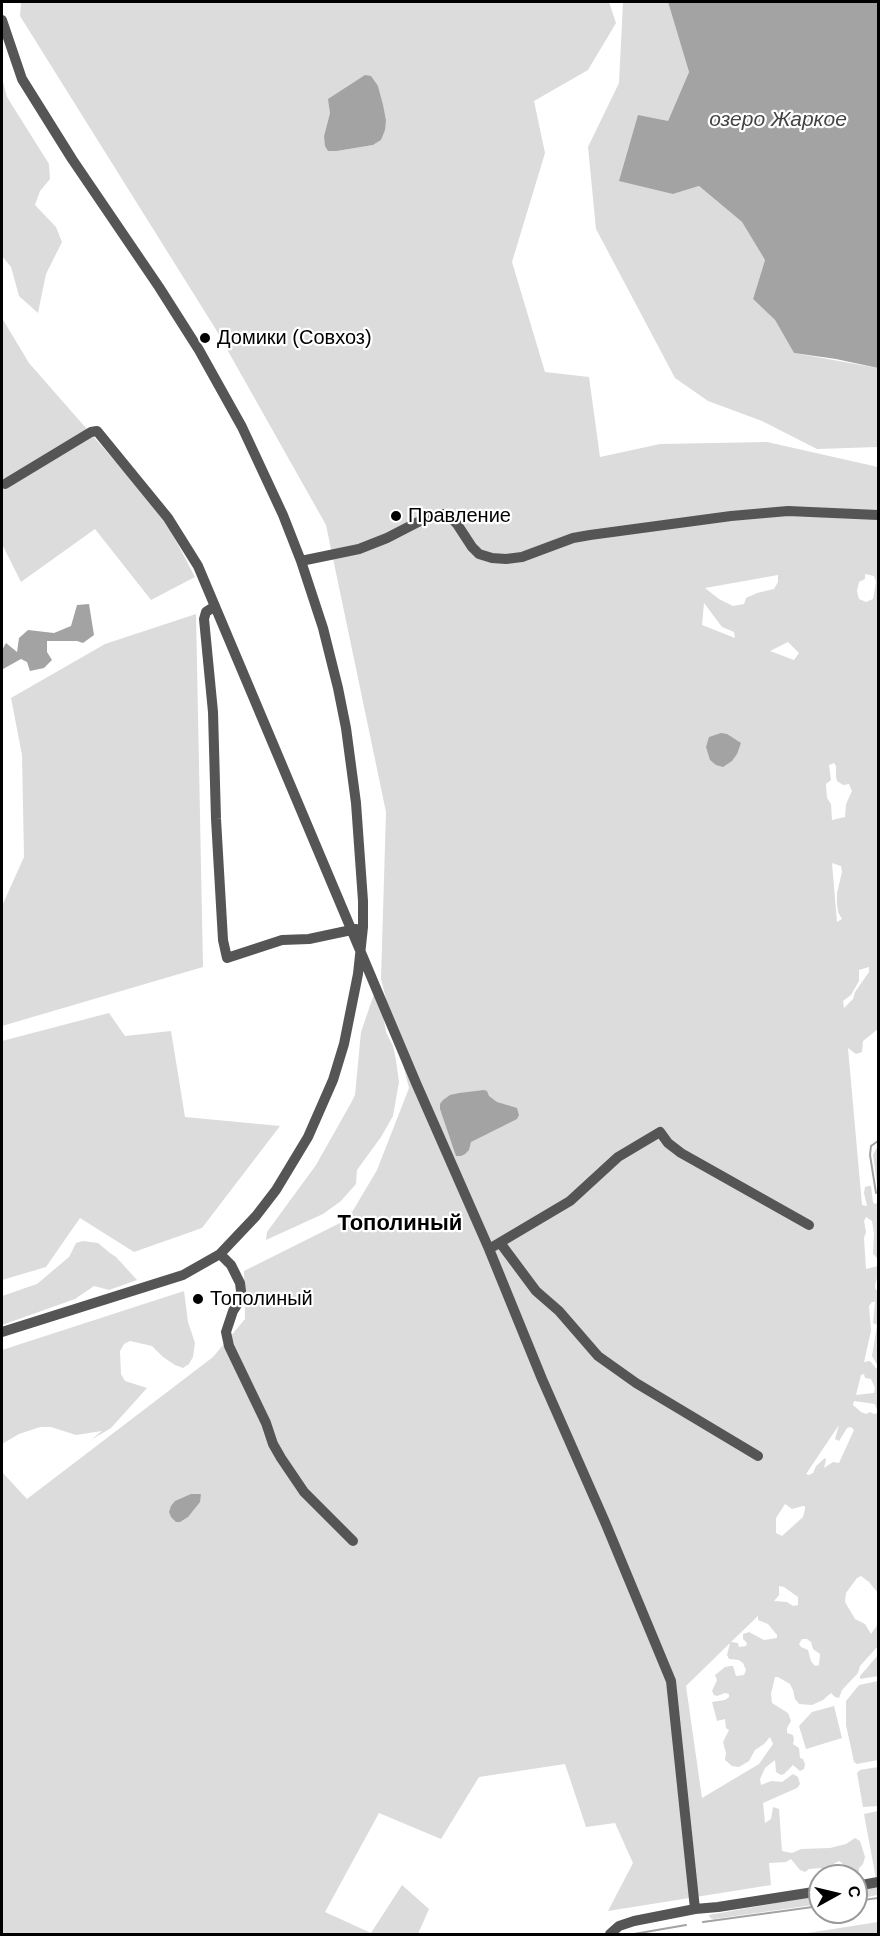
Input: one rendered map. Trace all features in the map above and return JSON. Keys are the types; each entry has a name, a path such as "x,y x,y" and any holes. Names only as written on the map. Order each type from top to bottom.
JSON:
{"street":[{"path":"2,20 22,79 38,106 204,357 268,480 301,561 323,628 346,728 357,813 362,892 357,928"},
{"path":"5,484 91,432 97,431 175,527 198,566 357,928 361,951 671,1681 694,1909"},
{"path":"301,561 359,549 418,522 443,514 457,524 479,554 506,559 522,557 573,538 732,516 788,511 879,515"},
{"path":"215,606 206,612 204,619 213,712 216,819 226,958 282,940 297,941 357,928"},
{"path":"2,1332 183,1275 220,1254 242,1233 276,1190 308,1137 321,1109 344,1044 361,951"},
{"path":"489,1250 570,1201 618,1157 660,1132 668,1143 681,1153 809,1225"},
{"path":"501,1244 536,1291 559,1311 598,1356 636,1383 758,1456"},
{"path":"220,1254 231,1265 240,1283 241,1291 240,1300 233,1311 226,1332 229,1346 266,1423 273,1444 304,1492 353,1540"},
{"path":"610,1935 619,1926 634,1921 694,1909 808,1893"}],"shaded area":[{"path":"21,2 609,2 616,23 588,70 534,101 545,153 512,262 545,372 589,377 600,457 660,444 767,442 878,467 878,1029 863,1041 862,1052 856,1054 848,1048 862,1205 867,1206 864,1193 865,1187 869,1186 871,1186 873,1202 877,1203 873,1155 878,1145 878,1259 873,1254 872,1221 866,1217 864,1238 866,1269 878,1266 875,1286 878,1291 878,1366 872,1356 877,1325 873,1323 875,1302 869,1306 871,1331 864,1362 870,1361 878,1369 878,1413 878,1593 861,1576 846,1593 845,1602 855,1619 865,1624 871,1634 878,1624 878,1646 842,1690 839,1698 831,1693 812,1705 799,1704 790,1684 775,1677 771,1694 772,1703 788,1713 791,1721 787,1733 793,1735 793,1744 799,1748 800,1758 805,1764 804,1769 800,1771 793,1765 781,1775 776,1772 775,1760 765,1768 760,1779 761,1785 771,1781 782,1782 793,1774 798,1777 800,1784 797,1788 763,1803 765,1823 771,1819 773,1807 779,1809 782,1851 792,1853 801,1849 830,1848 846,1844 855,1838 860,1841 865,1857 863,1864 842,1864 839,1861 833,1864 808,1864 808,1870 805,1872 800,1870 791,1859 786,1862 769,1863 771,1885 608,1911 633,1863 615,1823 586,1827 565,1764 479,1777 441,1839 379,1813 325,1912 371,1933 402,1885 429,1909 418,1934 2,1934 2,1472 27,1499 213,1357 245,1319 244,1271 348,1219 377,1170 409,1088 381,979 386,812 326,525 215,328 20,16","holes":["378,86 386,120 381,140 373,145 328,151 324,136 330,113","865,574 874,576 876,582 873,599 866,602 859,599 857,591 859,582 865,579","778,575 778,582 774,589 746,598 744,604 733,606 705,588","704,603 722,627 734,632 735,638 702,625","788,642 799,653 794,660 770,651","834,763 837,781 843,785 849,784 852,791 846,804 845,817 832,820 826,784 831,780 829,765","832,863 841,866 837,904 842,919 837,922","869,967 869,972 855,992 853,999 844,1008 843,1001 851,995 859,981 859,970","864,1374 865,1378 871,1379 875,1388 874,1393 856,1395 861,1375","854,1401 875,1404 878,1413 861,1412 853,1405","839,1425 835,1439 839,1441 847,1428 851,1427 854,1430 839,1463 833,1462 824,1468 825,1458 809,1475 806,1474","785,1504 792,1509 805,1506 803,1517 782,1536 776,1533 776,1518","779,1586 798,1597 798,1605 793,1606 787,1602 774,1601 779,1595","758,1616 758,1620 768,1624 777,1635 777,1638 764,1640 749,1632 743,1634 746,1646 739,1647 738,1643 731,1642","802,1639 811,1642 813,1649 820,1654 819,1665 815,1666 808,1650 799,1644","730,1643 727,1655 729,1659 739,1660 746,1670 744,1675 736,1676 733,1666 730,1666 715,1675 717,1680 712,1691 714,1695 729,1694 725,1700 712,1702 717,1721 725,1719 726,1728 729,1730 723,1742 725,1760 732,1766 739,1767 749,1761 755,1750 770,1737 773,1744 759,1764 702,1798 686,1686"]},
{"path":"623,2 668,2 689,72 668,121 673,194 699,186 742,222 765,260 753,299 775,320 794,353 878,368 878,447 817,449 762,421 708,401 675,378 596,229 588,147 619,83"},
{"path":"2,78 7,97 49,164 50,179 40,191 35,205 56,227 62,242 46,274 38,313 19,296 11,267 2,256"},
{"path":"2,318 29,363 163,516 195,577 151,600 95,529 21,582 2,544"},
{"path":"196,614 203,967 2,1026 2,906 24,857 22,755 11,698 105,644"},
{"path":"374,994 383,1015 386,1032 393,1046 396,1060 399,1082 393,1116 357,1170 356,1184 341,1201 323,1214 266,1240 267,1232 316,1165 355,1095 361,1032"},
{"path":"109,1013 125,1036 171,1031 185,1117 280,1126 202,1228 134,1252 80,1218 46,1267 2,1280 2,1041"},
{"path":"83,1241 98,1243 116,1257 137,1280 109,1290 94,1286 75,1299 2,1325 2,1296 37,1284 69,1257 76,1243"},
{"path":"184,1291 188,1322 195,1343 193,1357 189,1364 183,1368 175,1365 152,1346 130,1341 124,1344 120,1351 121,1374 125,1381 147,1388 111,1428 91,1440 102,1431 76,1435 51,1427 40,1427 19,1434 2,1444 2,1350"},
{"path":"878,1655 878,1676 860,1679 860,1676"},
{"path":"878,1681 878,1760 857,1764 854,1762 846,1725 846,1701 859,1685"},
{"path":"834,1706 842,1738 806,1749 799,1726 812,1712"},
{"path":"878,1767 878,1806 863,1807 857,1773 860,1770"},
{"path":"878,1811 878,1878 876,1879 864,1814"},
{"path":"878,1885 878,1895 868,1897 868,1887"},
{"path":"808,1897 808,1906 714,1919 709,1915"},
{"path":"878,1922 878,1934 801,1934 868,1924"}],"water":[{"name":"озеро Жаркое","path":"668,2 878,2 878,368 794,353 775,320 753,299 765,260 742,222 699,186 673,194 619,181 638,115 668,121 689,72"},
{"path":"365,75 371,76 378,86 383,105 386,120 381,140 373,145 328,151 324,136 330,113 328,99"},
{"path":"89,604 94,635 83,643 47,641 47,652 52,660 44,668 30,671 27,662 21,659 2,668 2,650 6,643 17,652 19,638 28,630 54,633 71,626 77,605"},
{"path":"721,733 741,743 732,761 723,767 710,760 706,747 709,737"},
{"path":"484,1090 497,1102 517,1108 519,1115 517,1119 471,1142 465,1154 456,1156 440,1104 450,1095"},
{"path":"191,1494 201,1494 200,1502 188,1517 176,1522 169,1512 171,1506 175,1501"}],"waterway":[{"path":"876,1193 870,1155 871,1146 878,1141"},
{"path":"868,1899 878,1898"},
{"path":"703,1922 808,1908"},
{"path":"634,1934 686,1925"}],"place":[{"name":"Домики (Совхоз)","path":"205,338"},
{"name":"Правление","path":"396,516"},
{"name":"Тополиный","path":"198,1299"}],"district":[{"name":"Тополиный","path":"400,1224"}]}
